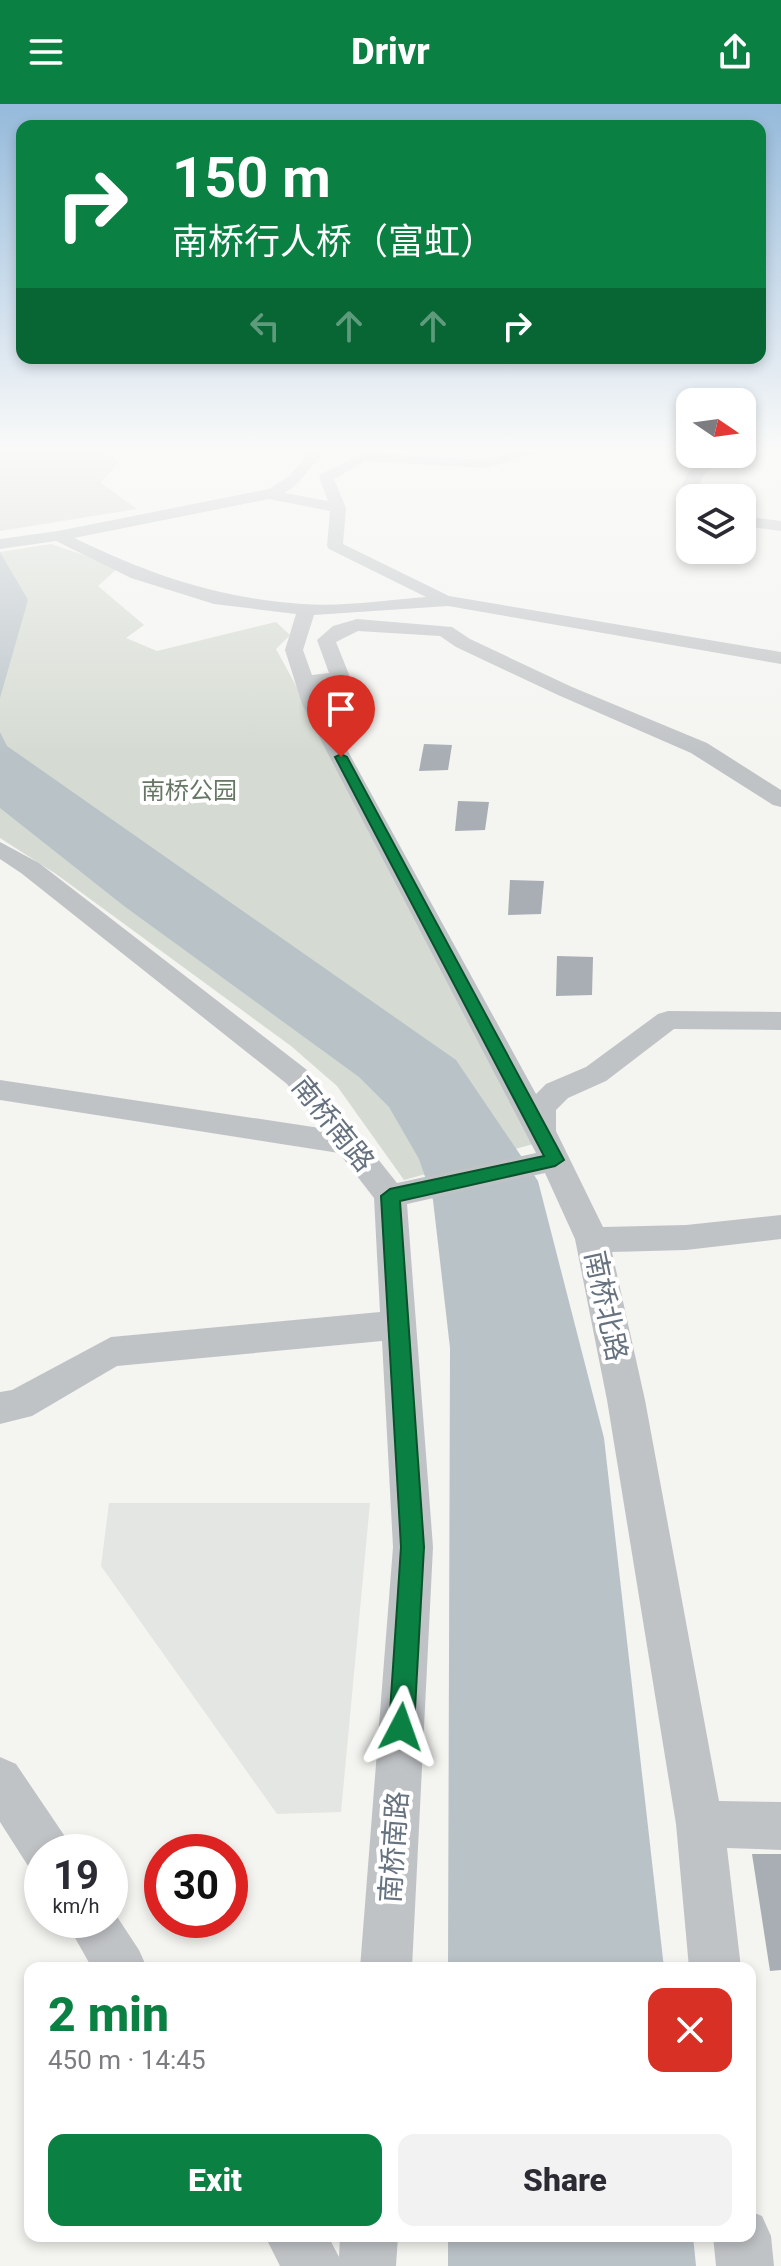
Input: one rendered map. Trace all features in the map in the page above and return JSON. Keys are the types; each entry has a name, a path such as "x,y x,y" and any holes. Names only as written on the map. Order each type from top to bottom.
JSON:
{"street":[{"path":"93,553 137,574 220,600 306,610 448,601 781,658"},
{"path":"349,553 448,601"},
{"name":"南桥北路","path":"306,610 294,650 308,693 546,1132 592,1239 626,1400 700,1824 714,1962"},
{"path":"308,693 340,677 326,640 340,630 372,626 445,631 565,691 699,748 781,800"},
{"name":"南桥南路","path":"0,849 30,868 297,1077 390,1196 413,1547 386,1962"},
{"path":"390,1196 546,1132 557,1091 596,1074 668,1020 781,1021"},
{"path":"0,1090 352,1144"},
{"path":"592,1239 654,1241 781,1227"},
{"path":"0,1408 19,1405 111,1352 398,1325"},
{"path":"0,1780 35,1834"},
{"path":"700,1824 781,1826"},
{"path":"102,1938 117,1962"},
{"path":"298,2242 313,2266"},
{"path":"367,2266 369,2242"},
{"path":"743,2242 745,2266"}],"shaded area":[{"path":"0,553 1,553 28,600 0,698"},
{"path":"0,732 7,746 456,1060 538,1181 604,1438 663,1962 448,1962 450,1348 433,1200 419,1159 389,1107 359,1077 124,906 0,808"},
{"path":"109,1503 370,1503 341,1812 277,1814 101,1566"},
{"path":"448,2242 694,2242 696,2266 448,2266"}],"green space":[{"name":"南桥公园","path":"0,553 77,553 119,567 98,586 144,625 126,638 157,651 276,622 290,635 276,649 544,1141 404,1180 337,1086 291,1046 56,874 0,838"}],"building":[{"path":"424,744 452,745 448,770 419,771"},
{"path":"458,801 489,802 485,830 455,831"},
{"path":"510,880 544,881 541,914 508,915"},
{"path":"557,956 593,957 592,995 556,996"},
{"path":"752,1854 781,1854 781,1970 770,1971"}],"route":[{"path":"341,757 555,1160 390,1196 413,1547 401,1727"}]}
